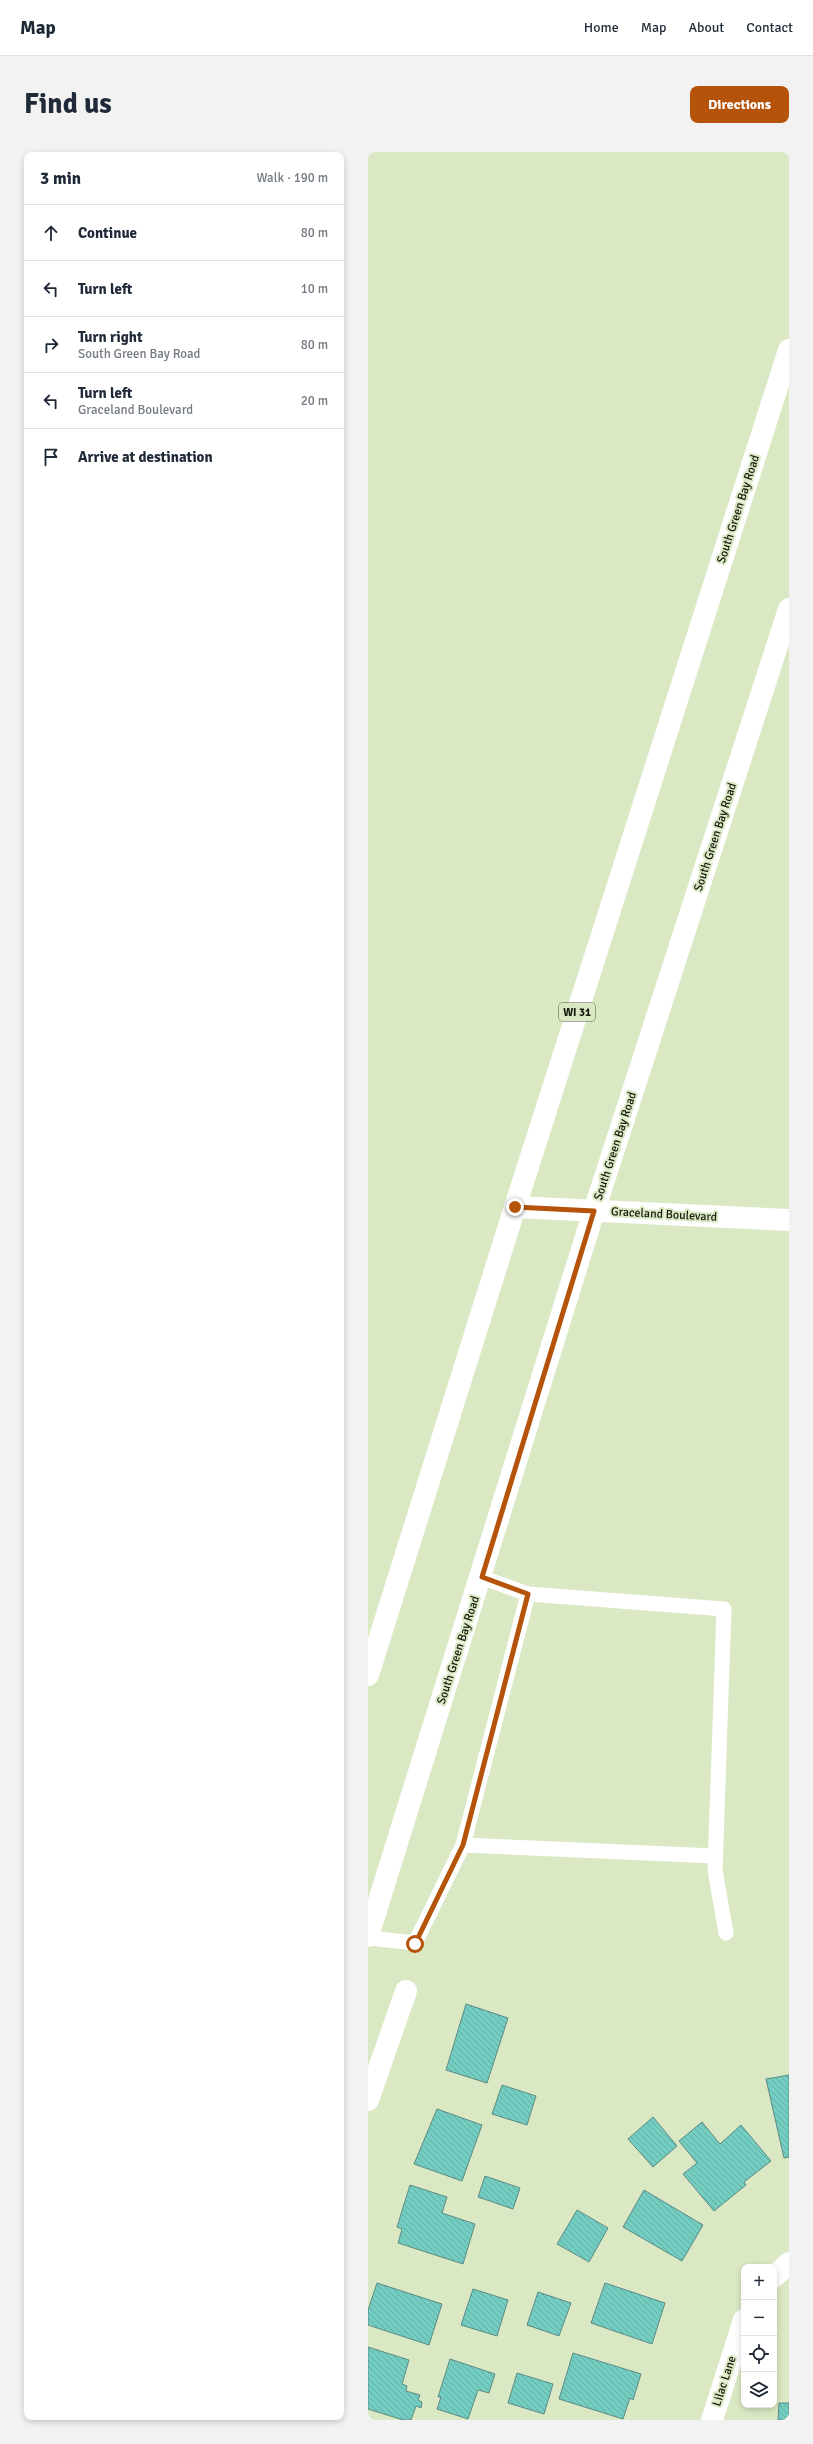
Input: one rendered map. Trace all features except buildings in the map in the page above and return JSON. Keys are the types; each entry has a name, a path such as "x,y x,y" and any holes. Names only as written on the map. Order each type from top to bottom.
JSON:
{"main road":[{"name":"South Green Bay Road","path":"368,1675 515,1207 789,350"},
{"name":"South Green Bay Road","path":"368,1937 482,1577 594,1211 789,609"},
{"name":"Graceland Boulevard","path":"515,1207 789,1220"},
{"path":"368,2100 406,1991"},
{"path":"777,2274 789,2263"},
{"name":"Lilac Lane","path":"712,2420 741,2329"}],"lane":[{"path":"482,1577 528,1594 724,1609 715,1870 726,1933"},
{"path":"368,1937 415,1944 463,1845 528,1594"},
{"path":"463,1845 716,1856"}],"route":[{"path":"415,1944 463,1845 528,1594 482,1577 594,1211 515,1207"}]}
